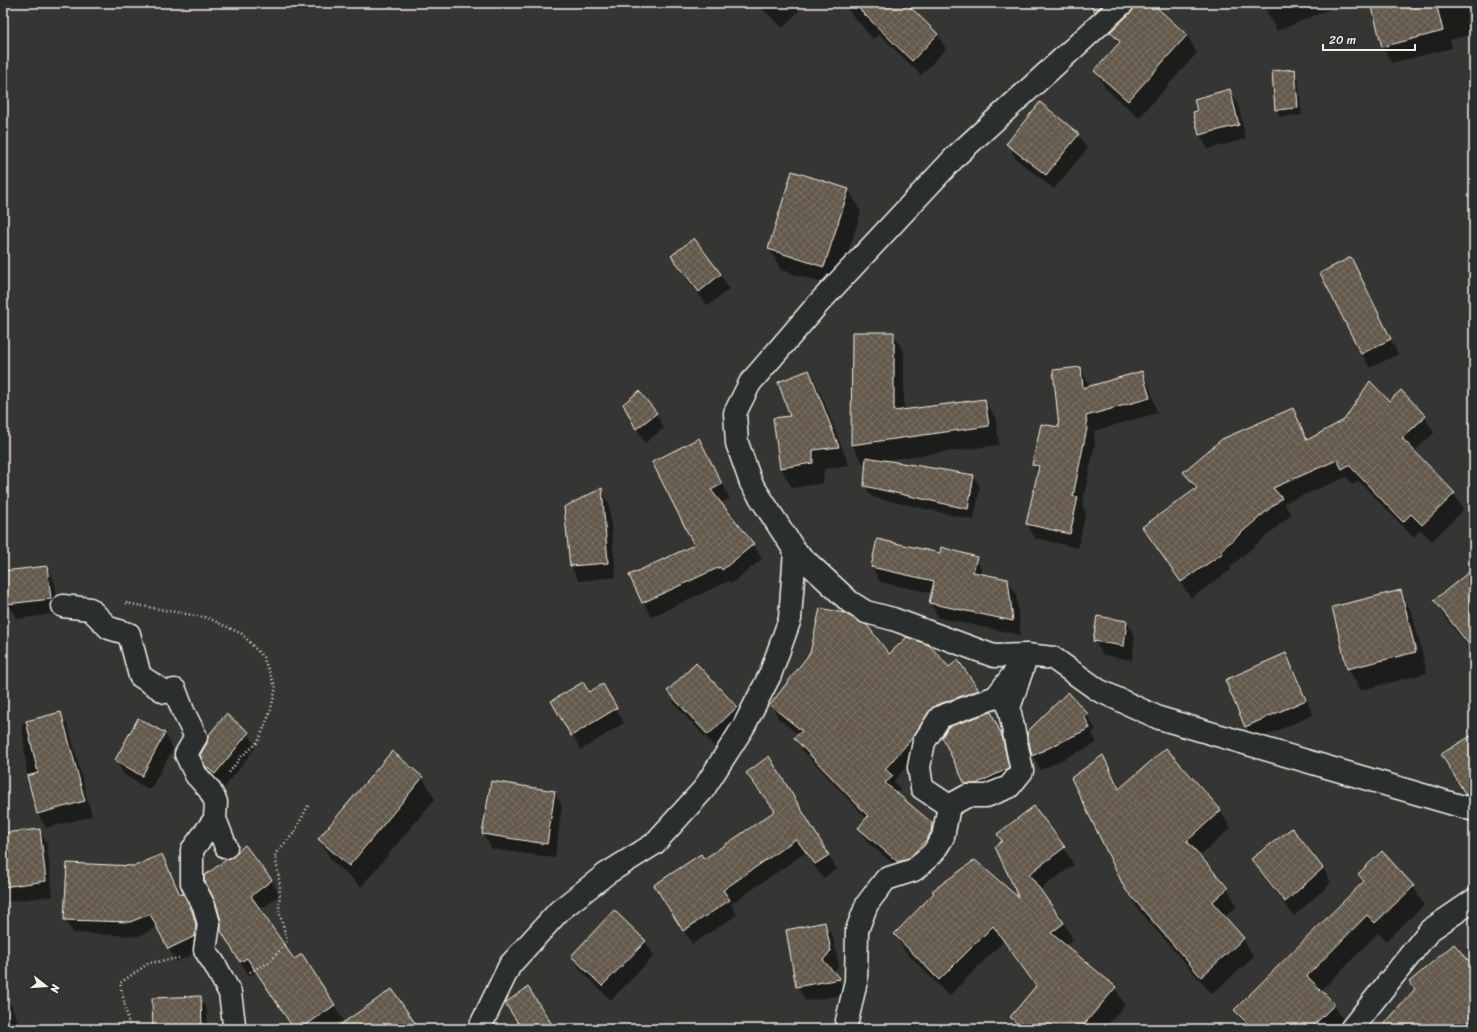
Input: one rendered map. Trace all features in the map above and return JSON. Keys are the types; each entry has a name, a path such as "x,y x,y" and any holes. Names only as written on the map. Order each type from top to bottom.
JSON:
{"street":[{"path":"1123,3 957,155 817,305 750,383 735,413 737,443 751,483 795,550 850,602 866,612 893,619 994,656 1027,655 1053,658 1098,690 1159,718 1474,810"},
{"path":"479,1029 510,965 559,911 606,874 654,844 703,790 744,726 770,675 790,619 795,550"},
{"path":"63,606 90,609 110,628 129,634 140,676 165,692 175,690 183,711 196,737 186,754 196,775 209,789 226,847"},
{"path":"847,1021 856,981 857,930 867,904 886,879 914,870 933,853 943,837 949,806 967,796 986,796 1009,787 1022,771 1010,708 1027,655"},
{"path":"949,806 922,788 919,767 924,742 940,717 996,697 1027,655"},
{"path":"215,811 192,850 192,883 204,906 209,924 204,950 215,965 230,993 234,1024 233,1029"},
{"path":"1351,1029 1430,930 1473,902"}],"path":[{"path":"90,609 109,600 208,618 242,634 263,657 276,688 270,713 258,742 240,758 226,779 215,811"},
{"path":"230,993 248,974 270,962 287,941 280,911 280,886 275,854 294,833 309,804"},
{"path":"130,1029 120,983 149,963 178,958 204,950"}],"building":[{"path":"853,3 906,3 938,34 912,61"},
{"path":"1088,3 1104,3 1095,12"},
{"path":"1135,3 1152,3 1187,35 1128,101 1094,71 1120,42 1110,32 1131,12"},
{"path":"1371,3 1436,3 1443,31 1382,47"},
{"path":"1295,69 1298,108 1275,110 1272,71"},
{"path":"1230,89 1239,125 1199,135 1193,112 1197,111 1194,99"},
{"path":"1040,102 1079,134 1046,175 1006,144"},
{"path":"792,171 849,189 824,267 768,249"},
{"path":"694,238 721,274 699,292 671,256"},
{"path":"1351,257 1391,339 1361,354 1320,273"},
{"path":"852,332 894,332 894,411 985,399 989,426 851,445"},
{"path":"1081,367 1083,388 1142,371 1150,398 1086,416 1087,428 1073,496 1078,497 1070,534 1026,524 1039,466 1032,465 1041,424 1059,427 1053,370"},
{"path":"809,370 839,447 813,450 813,463 780,468 773,418 790,416 778,382"},
{"path":"1370,381 1389,401 1401,390 1426,416 1402,438 1455,493 1422,525 1411,514 1403,522 1349,465 1342,469 1337,460 1273,488 1282,498 1221,550 1223,553 1181,582 1142,527 1197,488 1183,472 1222,439 1293,408 1307,440 1344,420"},
{"path":"639,391 657,413 636,429 623,404"},
{"path":"699,438 722,484 711,490 754,544 722,570 720,567 642,603 629,575 694,545 652,462"},
{"path":"866,457 974,475 968,509 864,486"},
{"path":"602,488 608,563 570,566 564,507"},
{"path":"877,539 940,553 941,547 977,557 973,572 1008,579 1013,621 929,603 934,581 871,567"},
{"path":"47,566 51,599 7,604 4,571"},
{"path":"1474,568 1474,651 1434,600"},
{"path":"1401,590 1416,652 1347,669 1332,607"},
{"path":"820,608 844,613 867,625 889,654 907,637 929,645 949,667 958,660 979,690 936,705 930,710 913,737 885,769 893,776 885,783 932,823 931,832 927,839 908,859 898,862 858,828 868,816 794,738 802,731 770,705 810,653"},
{"path":"1097,616 1127,621 1124,646 1093,641"},
{"path":"1286,653 1306,700 1245,727 1225,680"},
{"path":"696,663 737,707 708,735 667,691"},
{"path":"583,682 589,692 603,684 617,708 571,736 551,701"},
{"path":"1068,692 1088,714 1085,718 1090,728 1032,756 1027,732"},
{"path":"61,712 85,801 37,814 27,776 38,773 26,721"},
{"path":"991,712 1002,736 1009,768 976,784 965,784 942,737 948,727"},
{"path":"226,714 249,732 215,774 205,766 200,755 207,743 208,736"},
{"path":"138,718 165,733 142,776 115,760"},
{"path":"1474,734 1474,797 1466,795 1441,754"},
{"path":"1166,748 1221,810 1187,841 1228,888 1212,902 1244,938 1201,977 1125,889 1071,778 1103,755 1119,789"},
{"path":"392,751 423,777 349,866 318,839"},
{"path":"769,756 829,855 815,864 796,839 723,890 730,900 683,931 654,885 701,854 704,859 775,811 746,773"},
{"path":"491,781 555,791 547,844 482,834"},
{"path":"1034,806 1065,847 1029,874 1064,923 1051,933 1116,987 1080,1029 1023,1029 1010,1017 1036,986 993,926 939,980 894,934 934,893 932,891 975,860 1019,898 995,847 1002,841 997,834"},
{"path":"1292,828 1323,868 1285,902 1251,859"},
{"path":"40,829 46,881 3,887 3,833"},
{"path":"245,845 272,880 251,896 294,959 302,954 335,1005 300,1029 294,1029 247,958 240,962 221,931 221,921 216,903 204,880 204,876 235,855"},
{"path":"1382,851 1414,886 1375,923 1367,915 1307,976 1335,1004 1310,1029 1253,1029 1234,1010 1364,881 1358,874"},
{"path":"162,854 180,895 183,893 192,911 196,925 195,936 168,949 150,914 130,922 64,920 67,863 135,866"},
{"path":"614,910 646,941 602,986 571,956"},
{"path":"825,922 831,951 823,960 840,979 796,987 786,930"},
{"path":"1454,944 1474,967 1474,1029 1380,1029 1415,989 1409,982"},
{"path":"528,987 555,1029 522,1029 505,1003"},
{"path":"392,989 419,1029 334,1029"},
{"path":"201,996 202,1029 153,1029 152,998"}]}
